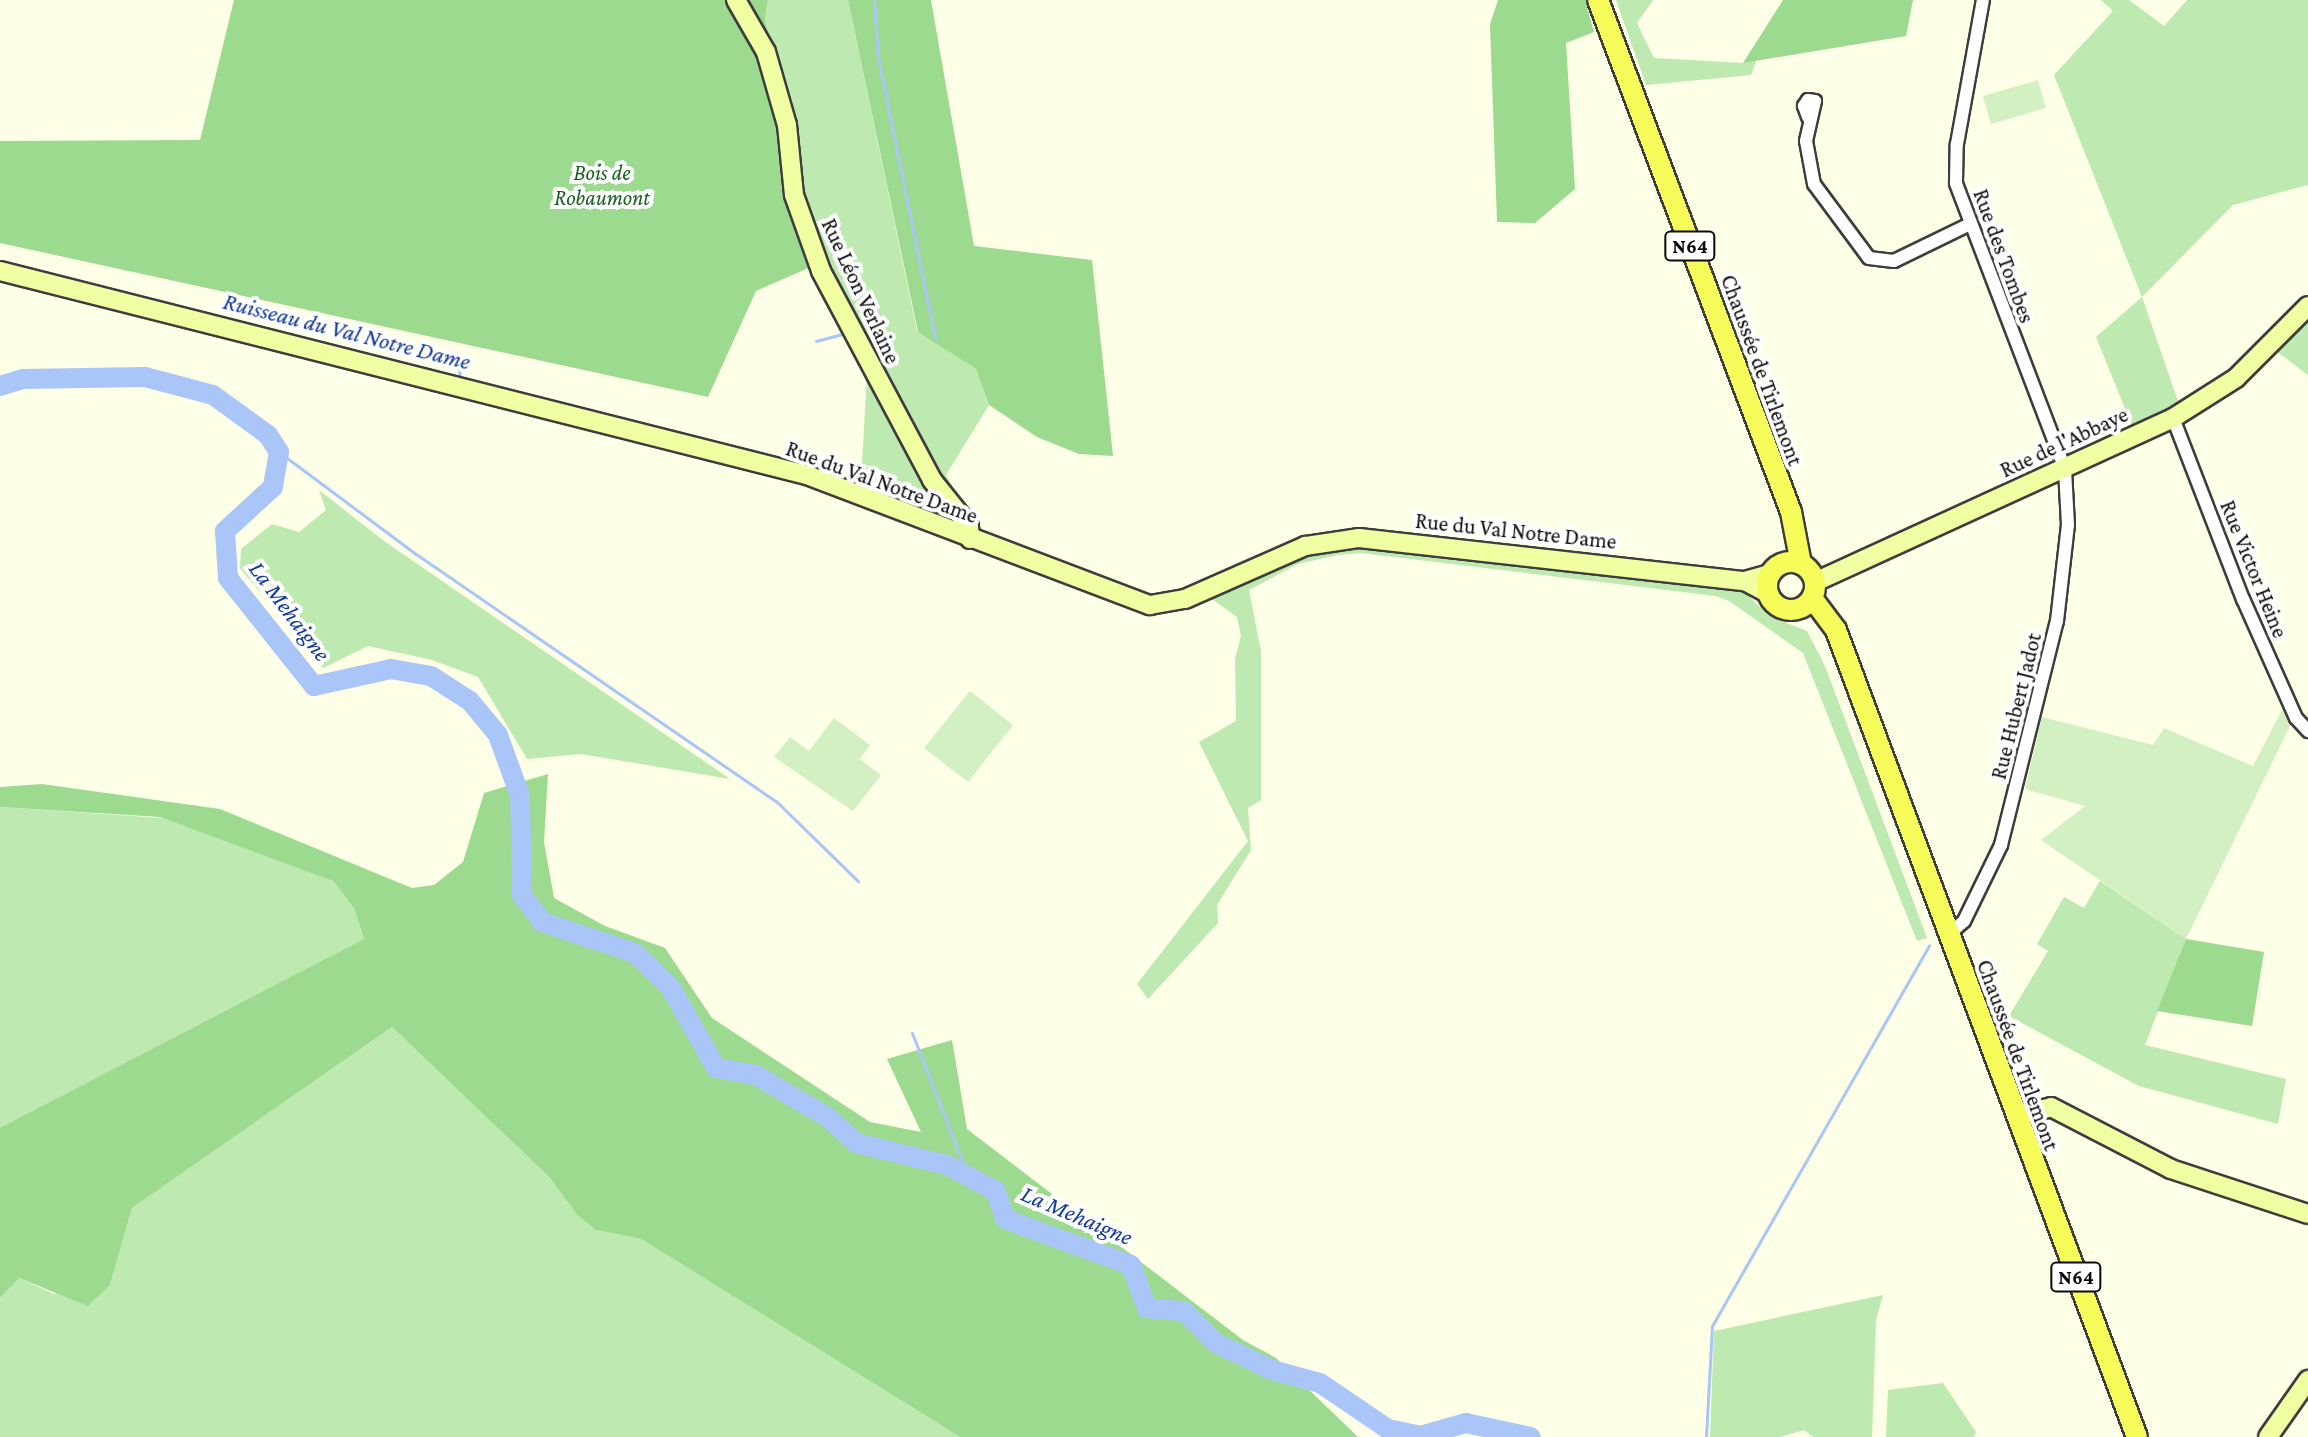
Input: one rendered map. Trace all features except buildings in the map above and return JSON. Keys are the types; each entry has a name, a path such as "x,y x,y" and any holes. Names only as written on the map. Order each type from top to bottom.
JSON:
{"main road":[{"name":"Rue Léon Verlaine","path":"736,0 766,52 787,125 794,195 821,271 932,480 969,526 970,539"},
{"name":"Chaussée de Tirlemont","path":"1598,0 1791,512 1780,574 1780,608 1809,596"},
{"name":"Rue du Val Notre Dame","path":"0,271 807,475 1150,605 1185,599 1305,546 1348,539 1745,581 1780,574"},
{"name":"Rue de l'Abbaye","path":"1809,596 2173,418 2236,378 2308,306"},
{"name":"Chaussée de Tirlemont","path":"1780,574 1809,596 1826,637 1856,689 2137,1437"},
{"path":"2016,1116 2051,1107 2171,1169 2308,1214"},
{"path":"2268,1437 2308,1380"}],"street":[{"name":"Rue des Tombes","path":"1983,0 1957,144 1956,183 1968,225 2065,469"},
{"path":"1808,117 1806,141 1814,184 1869,258 1894,261 1968,225"},
{"name":"Rue Victor Heine","path":"2173,418 2243,599 2296,718 2308,731"},
{"name":"Rue Hubert Jadot","path":"1948,935 1964,921 2001,845 2020,776 2057,621 2068,525 2065,469"}],"green space":[{"name":"Bois de Robaumont","path":"234,0 768,0 765,18 813,266 756,291 708,397 0,243 0,141 200,140"},
{"path":"768,0 848,0 917,331 976,369 989,405 946,475 956,493 940,498 949,513 945,517 861,482 867,374 813,266 765,18"},
{"path":"848,0 931,0 974,246 1092,260 1113,456 1079,454 1037,437 989,405 976,369 918,332"},
{"path":"1498,0 1585,0 1594,32 1566,43 1575,189 1535,223 1497,222 1490,24"},
{"path":"1616,0 1653,0 1637,23 1654,58 1743,63 1758,56 1751,75 1646,85"},
{"path":"1783,0 1913,0 1906,36 1743,63"},
{"path":"2101,0 2129,0 2164,26 2187,0 2308,0 2308,185 2233,205 2142,297 2054,75 2113,11"},
{"path":"2038,80 2046,108 1991,124 1983,96"},
{"path":"2142,297 2179,404 2133,428 2096,337"},
{"path":"2308,318 2308,375 2276,351"},
{"path":"319,490 384,541 730,779 581,754 527,759 478,677 432,660 368,646 323,668 240,568 241,549 272,524 299,532 326,510"},
{"path":"1350,544 1740,587 1769,616 1807,631 1825,666 1927,938 1917,941 1803,653 1729,601 1716,596 1361,553 1298,564 1249,590 1261,651 1261,800 1248,808 1251,850 1217,905 1218,923 1148,999 1137,984 1248,841 1199,742 1236,721 1235,659 1241,636 1237,617 1212,599 1291,560"},
{"path":"970,691 1013,725 968,782 924,748"},
{"path":"2282,710 2292,722 2186,939 2041,840 2085,806 2025,789 2042,717 2153,745 2164,728 2253,766"},
{"path":"834,718 870,745 860,759 881,775 853,811 774,757 790,737 809,751"},
{"path":"548,774 544,842 554,898 605,926 665,948 712,1018 870,1122 921,1132 887,1059 952,1040 967,1129 1243,1340 1276,1358 1358,1437 960,1437 641,1239 596,1230 577,1215 550,1178 392,1027 132,1208 110,1285 88,1306 19,1278 0,1298 0,1128 364,939 354,908 333,881 160,817 0,807 0,787 42,784 220,809 412,888 434,885 463,862 484,793"},
{"path":"0,807 162,818 245,847 333,881 354,908 364,939 0,1130"},
{"path":"2100,881 2186,939 2145,1045 2286,1079 2278,1124 2139,1086 2009,1016 2048,951 2037,944 2064,897 2084,908"},
{"path":"2186,939 2264,952 2252,1026 2157,1011"},
{"path":"392,1027 550,1178 577,1215 596,1230 641,1239 960,1437 0,1437 0,1298 19,1278 54,1294 110,1285 132,1208"},
{"path":"1883,1295 1876,1320 1872,1437 1813,1437 1804,1430 1780,1437 1710,1437 1714,1331"},
{"path":"1943,1383 1976,1432 1974,1437 1886,1437 1888,1390"}],"waterway":[{"path":"874,0 878,58 935,338"},
{"path":"72,279 154,301"},
{"path":"173,306 200,313"},
{"name":"Ruisseau du Val Notre Dame","path":"277,332 293,336"},
{"name":"Ruisseau du Val Notre Dame","path":"816,341 845,333"},
{"path":"458,356 460,378"},
{"name":"La Mehaigne","path":"0,386 23,379 145,377 213,395 268,435 279,452 273,487 225,531 228,578 314,686 391,669 431,676 470,701 498,735 520,796 522,895 542,922 635,953 671,988 716,1068 756,1075 829,1118 856,1143 947,1165 996,1191 1005,1219 1131,1265 1147,1308 1184,1311 1216,1343 1272,1370 1320,1383 1388,1429 1420,1436 1466,1423 1531,1437"},
{"name":"Ruisseau du Val Notre Dame","path":"617,418 761,453"},
{"path":"279,452 416,554 776,801 858,881"},
{"path":"1706,1437 1712,1326 1929,945"},
{"path":"912,1033 968,1176"}]}
